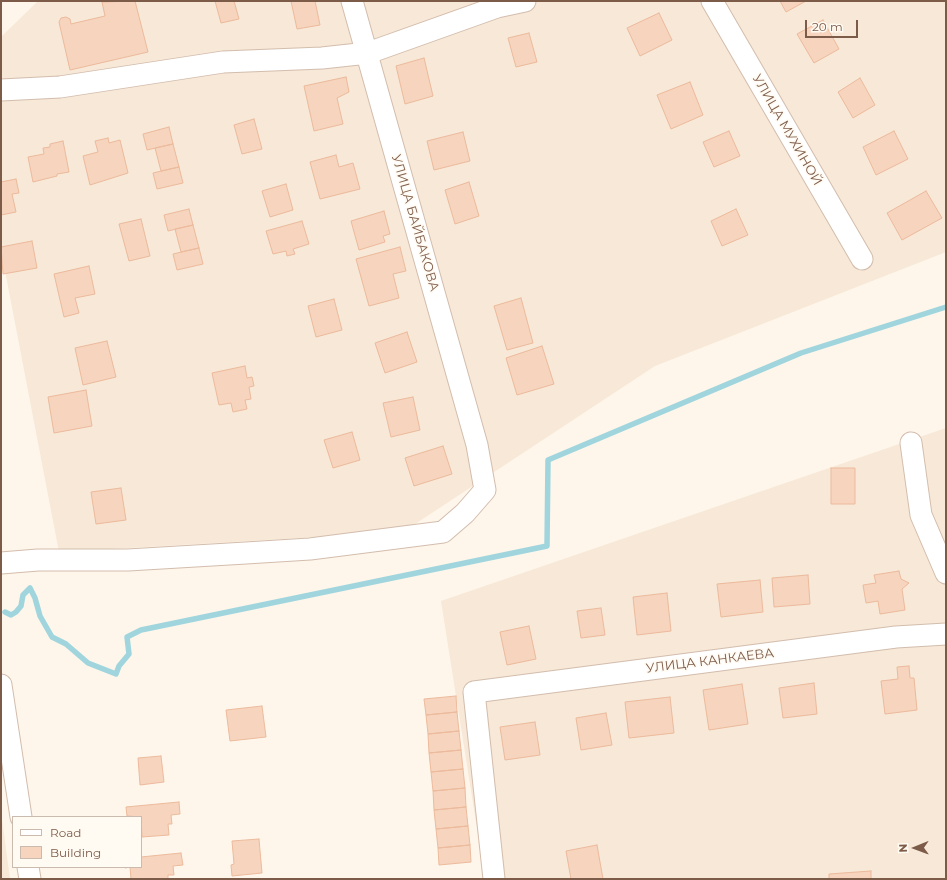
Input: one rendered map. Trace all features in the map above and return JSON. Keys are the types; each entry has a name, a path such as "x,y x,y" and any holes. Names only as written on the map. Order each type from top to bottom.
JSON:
{"street":[{"name":"УЛИЦА БАЙБАКОВА","path":"1,563 38,560 128,560 254,553 317,548 443,532 465,513 485,490 478,445 352,1"},
{"path":"1,90 60,87 223,62 322,58 368,53 496,7 525,1"},
{"name":"УЛИЦА МУХИНОЙ","path":"712,1 862,259"},
{"path":"911,443 921,515 946,573"},
{"name":"УЛИЦА КАНКАЕВА","path":"494,879 474,692 896,637 946,634"},
{"path":"1,686 21,816"},
{"path":"28,868 30,879"}],"shaded area":[{"path":"38,1 946,1 946,252 655,366 403,532 59,552 1,250 1,37"},
{"path":"946,428 946,879 485,879 441,601"},
{"path":"1,812 10,879 1,879"}],"building":[{"path":"135,1 148,52 70,70 59,22 61,18 66,17 70,19 71,24 105,16 102,2"},
{"path":"215,1 234,1 239,19 221,23"},
{"path":"291,1 315,1 320,25 297,29"},
{"path":"780,1 806,1 786,12"},
{"path":"659,13 672,40 640,56 627,28"},
{"path":"823,20 839,49 814,63 797,34"},
{"path":"529,33 537,62 516,67 508,38"},
{"path":"424,58 433,96 405,104 396,66"},
{"path":"346,77 349,92 337,98 343,124 314,131 304,86"},
{"path":"860,78 875,105 853,118 838,92"},
{"path":"690,82 703,115 671,129 657,95"},
{"path":"254,119 262,149 242,154 234,125"},
{"path":"169,127 173,144 147,150 143,134"},
{"path":"729,131 740,156 714,167 703,142"},
{"path":"894,131 908,159 876,175 863,147"},
{"path":"463,132 470,161 434,170 427,141"},
{"path":"108,138 109,143 120,140 128,173 90,185 83,156 98,152 95,141"},
{"path":"63,141 69,172 57,174 57,176 33,182 28,157 44,154 43,148 50,147 50,144"},
{"path":"173,144 179,167 161,171 155,148"},
{"path":"336,155 339,167 353,163 360,189 320,199 310,162"},
{"path":"179,167 183,183 157,189 153,173"},
{"path":"16,179 19,193 12,194 16,212 1,215 1,182"},
{"path":"469,182 479,216 455,224 445,190"},
{"path":"286,184 293,210 270,217 262,191"},
{"path":"926,191 942,218 902,240 887,213"},
{"path":"189,209 193,225 168,231 164,215"},
{"path":"736,209 748,235 722,246 711,221"},
{"path":"384,211 390,234 383,236 385,242 359,250 351,221"},
{"path":"141,219 150,256 129,261 119,224"},
{"path":"302,221 309,244 293,249 295,254 287,256 286,251 273,254 266,231"},
{"path":"193,225 199,248 181,252 175,229"},
{"path":"32,241 37,268 3,274 1,247"},
{"path":"400,247 406,271 393,274 399,298 369,306 356,259"},
{"path":"199,248 203,264 177,270 173,254"},
{"path":"89,266 95,294 75,298 79,313 64,317 54,274"},
{"path":"521,298 533,343 507,350 494,306"},
{"path":"334,299 342,330 316,337 308,306"},
{"path":"407,332 417,362 385,373 375,343"},
{"path":"107,341 116,377 83,385 75,348"},
{"path":"542,346 554,384 517,395 506,358"},
{"path":"245,366 247,378 252,377 254,386 249,387 251,399 245,400 247,409 233,412 231,403 219,405 212,373"},
{"path":"86,390 92,426 54,433 48,397"},
{"path":"413,397 420,430 391,437 383,403"},
{"path":"352,432 360,460 333,468 324,440"},
{"path":"443,446 452,474 414,486 405,458"},
{"path":"831,468 855,468 855,504 831,504"},
{"path":"121,488 126,520 96,524 91,492"},
{"path":"899,571 901,579 909,583 902,589 905,610 880,614 878,601 866,603 863,585 876,583 874,575"},
{"path":"808,575 810,604 774,607 772,578"},
{"path":"760,580 763,612 721,617 717,584"},
{"path":"667,593 671,631 637,635 633,597"},
{"path":"601,608 605,635 581,638 577,611"},
{"path":"529,626 536,659 507,665 500,632"},
{"path":"909,666 910,678 914,678 917,710 885,714 881,681 898,679 897,667"},
{"path":"814,683 817,714 783,718 779,688"},
{"path":"742,684 748,724 709,730 703,690"},
{"path":"456,696 457,712 426,715 424,699"},
{"path":"670,697 674,733 629,738 625,702"},
{"path":"262,706 266,737 230,741 226,710"},
{"path":"457,712 459,731 428,734 426,715"},
{"path":"606,713 612,745 581,750 576,718"},
{"path":"535,722 540,755 505,760 500,727"},
{"path":"459,731 461,750 429,753 428,734"},
{"path":"461,750 463,769 431,772 429,753"},
{"path":"161,756 164,782 140,785 138,758"},
{"path":"463,769 465,788 433,791 431,772"},
{"path":"465,788 466,807 434,810 433,791"},
{"path":"179,802 180,814 171,815 172,824 168,824 169,835 142,837 142,816 127,816 126,807"},
{"path":"466,807 468,826 436,829 434,810"},
{"path":"468,826 470,845 438,848 436,829"},
{"path":"259,839 262,873 232,876 231,865 234,864 232,841"},
{"path":"470,845 471,862 439,865 438,848"},
{"path":"597,845 603,879 571,879 566,851"},
{"path":"181,853 183,865 173,866 174,875 168,875 168,879 131,879 130,868 142,868 142,857"},
{"path":"871,871 871,879 829,879 829,874"}],"waterway":[{"path":"5,612 11,615 16,612 21,606 23,595 30,588 35,598 40,616 52,637 66,644 88,663 116,674 119,666 129,654 127,637 141,630 547,546 548,460 801,353 946,307"}]}
